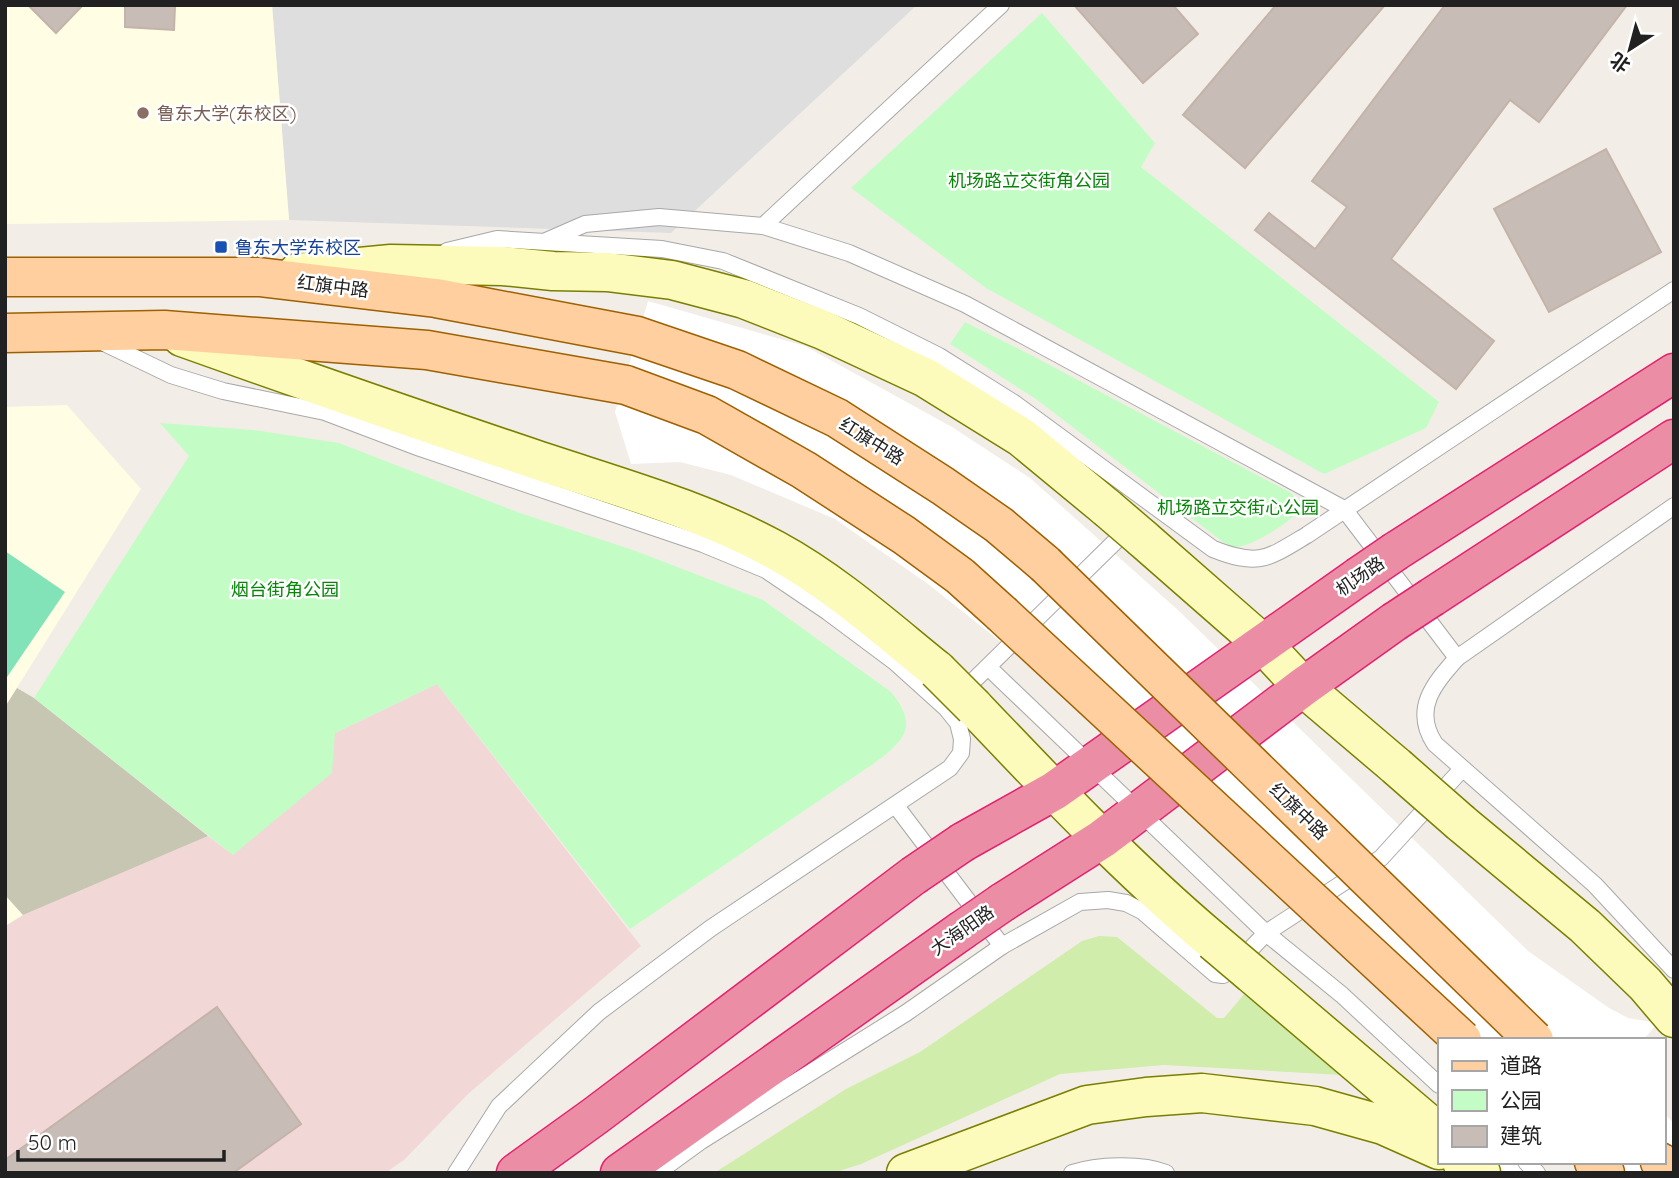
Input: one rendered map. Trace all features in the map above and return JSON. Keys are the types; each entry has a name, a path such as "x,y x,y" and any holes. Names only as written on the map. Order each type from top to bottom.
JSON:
{"highway":[{"name":"机场路","path":"1054,791 1358,576 1674,373"},
{"path":"1303,687 1394,622 1674,439"},
{"name":"大海阳路","path":"620,1173 961,931 1102,839 1303,687"},
{"path":"516,1173 913,876 963,842 1054,791"}],"main road":[{"path":"259,277 391,264 607,272 672,279 744,299 823,330 926,378 1021,437 1107,508 1147,522 1303,687 1585,926 1645,984 1674,1018"},
{"name":"红旗中路","path":"5,278 259,277 436,298 637,336 737,370 837,418 999,525 1045,564 1532,1038"},
{"path":"164,330 397,413 646,496 735,531 776,551 820,578 937,670 960,707 1054,791 1172,906 1438,1132"},
{"path":"5,333 164,330 427,350 626,385 707,415 804,470 904,535 960,576 1460,1038"},
{"path":"906,1173 1087,1105 1202,1093 1315,1106 1383,1125 1438,1150"},
{"path":"1466,1164 1483,1173"}],"lane":[{"path":"763,226 1001,5"},
{"path":"543,242 585,223 659,217 763,226 849,253 965,304 1344,509 1457,658"},
{"path":"391,264 497,239 662,248 723,261 859,316 939,356 1013,403 1147,522 1248,561 1284,548 1674,289"},
{"path":"79,330 171,375 223,391 325,412 420,448 703,544 766,570 960,707"},
{"path":"1674,506 1457,658 1436,682 1425,714 1425,727 1434,744 1595,885 1674,970"},
{"path":"456,1173 499,1106 599,1012 711,928 950,768 961,753 962,739 958,723 960,707 988,667 1147,522"},
{"path":"988,667 1266,933 1342,995 1438,1084"},
{"path":"657,1173 701,1141 906,1013 1002,946 1073,906 1090,900 1126,903 1142,911 1211,971 1219,975 1229,972 1266,933 1381,858 1462,769"},
{"path":"896,806 1002,946"},
{"path":"1072,1173 1123,1166 1166,1173"}],"shaded area":[{"name":"鲁东大学(东校区)","path":"5,5 272,5 289,220 5,224"},
{"path":"272,5 917,5 671,233 289,220"},
{"path":"67,405 141,489 5,707 5,407"},
{"path":"437,684 641,946 468,1094 404,1160 385,1173 5,1173 5,926 23,915 208,836 233,855 335,733"},
{"path":"17,688 34,698 208,836 23,915 5,895 5,707"},
{"path":"5,895 23,915 5,926"}],"green space":[{"name":"机场路立交街角公园","path":"1042,13 1155,143 1141,167 1439,402 1426,428 1324,474 986,288 851,188"},
{"name":"机场路立交街心公园","path":"965,322 1291,493 1298,501 1300,509 1280,527 1250,544 1234,547 1223,542 1036,399 950,344"},
{"name":"烟台街角公园","path":"160,423 254,430 339,443 520,513 633,550 763,600 891,692 904,714 904,732 893,748 873,764 630,929 437,684 335,733 332,773 233,855 34,698 189,456"},
{"path":"5,551 65,592 5,680"},
{"path":"1099,936 1117,937 1217,1018 1224,1018 1246,992 1342,1075 1164,1065 1060,1074 861,1164 833,1173 714,1173 846,1089 920,1052 1082,941"}],"pier":[{"path":"648,301 805,346 952,427 1030,478 1179,611 1528,951 1609,1008 1628,1018 1658,1023 1645,1038 1444,1038 1050,681 928,584 835,519 731,475 680,462 631,464 615,412"},
{"path":"1665,1115 1674,1123 1674,1173 1584,1173 1575,1164 1665,1164"},
{"path":"1494,1164 1524,1164 1535,1173 1489,1173"}],"building":[{"path":"28,5 83,5 56,33"},
{"path":"125,5 175,5 174,30 125,27"},
{"path":"1074,5 1173,5 1198,34 1143,83"},
{"path":"1276,5 1385,5 1245,168 1183,115"},
{"path":"1445,5 1627,5 1539,122 1510,100 1391,259 1494,341 1456,389 1255,230 1269,213 1315,249 1347,207 1312,181"},
{"path":"1606,149 1661,252 1549,312 1494,209"},
{"path":"217,1007 301,1124 233,1173 5,1173 5,1160"}],"place":[{"name":"鲁东大学(东校区)","path":"143,113"},
{"name":"鲁东大学东校区","path":"221,247"}]}
